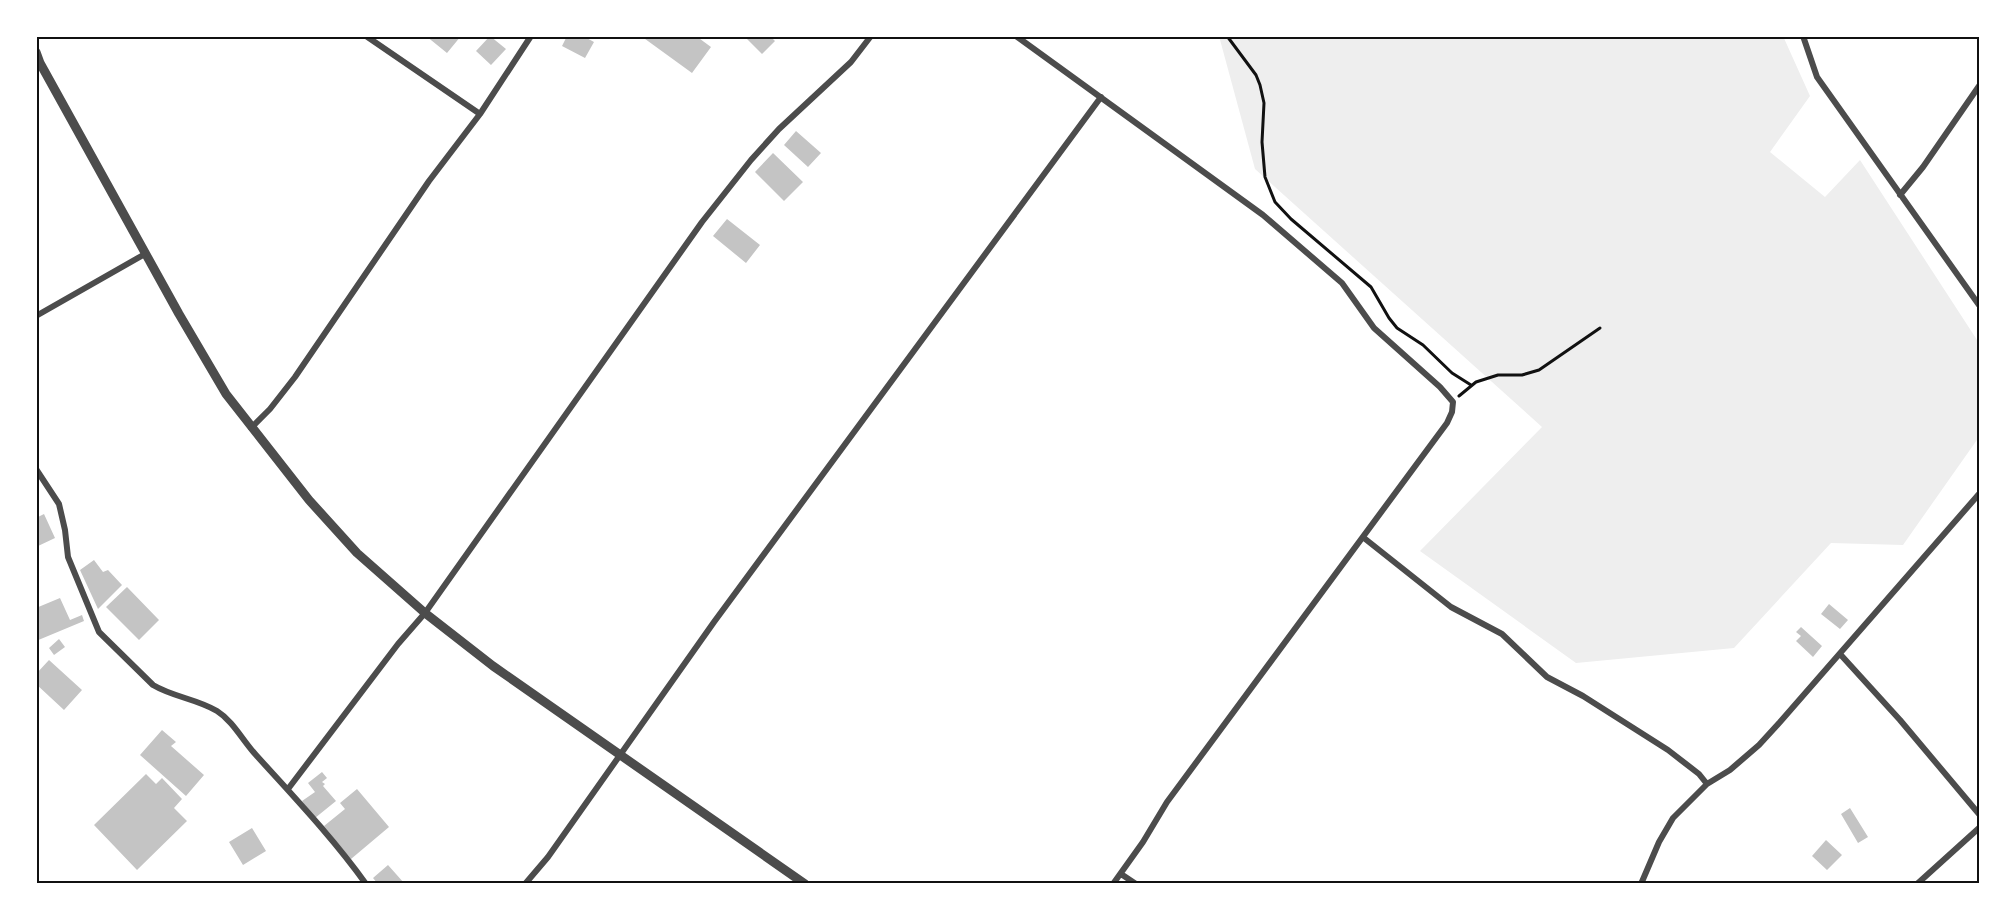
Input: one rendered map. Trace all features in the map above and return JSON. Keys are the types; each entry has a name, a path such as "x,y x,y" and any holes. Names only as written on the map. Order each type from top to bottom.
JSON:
{"street":[{"path":"366,36 480,114"},
{"path":"252,428 295,377 429,181 480,114 531,36"},
{"path":"288,789 398,644 425,613 702,222 758,152 779,129 851,62 871,36"},
{"path":"1016,36 1263,215 1342,283 1374,328 1440,387 1453,402 1447,423 1167,802 1113,884"},
{"path":"1803,36 1816,77 1979,305"},
{"path":"36,52 145,254 226,394 309,500 357,553 425,613 493,666 805,884"},
{"path":"1900,195 1979,86"},
{"path":"525,884 548,857 714,622 1101,97"},
{"path":"36,316 145,254"},
{"path":"36,469 59,504 68,557 99,632 153,685 214,709 224,716 339,847 366,884"},
{"path":"1641,884 1659,842 1680,810 1707,784 1730,770 1759,745 1979,494"},
{"path":"1364,538 1451,607 1502,634 1547,677 1592,701 1668,750 1699,774 1707,784"},
{"path":"1840,654 1900,720 1979,814"},
{"path":"1917,884 1979,828"},
{"path":"1121,874 1136,884"}],"path":[{"path":"1227,36 1256,75 1260,85 1264,103 1262,142 1265,177 1275,202 1291,219 1371,287 1397,328 1423,345 1452,373 1471,386"},
{"path":"1453,402 1476,382 1498,375 1522,375 1539,370 1600,328"}],"shaded area":[{"path":"1219,36 1783,36 1810,96 1770,152 1825,197 1860,160 1979,343 1979,437 1903,545 1831,543 1734,648 1576,663 1420,551 1542,427 1255,169"}],"building":[{"path":"426,36 461,36 447,53"},
{"path":"490,36 506,49 491,65 476,51"},
{"path":"567,36 583,36 594,42 585,58 562,46"},
{"path":"641,36 696,36 711,47 692,73"},
{"path":"744,36 770,36 775,41 762,54"},
{"path":"796,131 821,153 808,167 784,145"},
{"path":"773,153 803,182 784,201 755,172"},
{"path":"727,219 760,245 746,263 713,236"},
{"path":"44,514 55,538 36,547 36,518"},
{"path":"94,560 103,572 108,570 122,585 98,609 80,570"},
{"path":"127,587 159,620 139,640 106,607"},
{"path":"60,598 70,620 82,615 84,621 36,641 36,608"},
{"path":"1829,604 1848,620 1840,629 1821,614"},
{"path":"1801,627 1822,646 1813,657 1796,641 1801,636 1796,632"},
{"path":"59,639 65,647 54,655 49,648"},
{"path":"49,660 82,690 64,710 36,684 36,674"},
{"path":"162,730 176,742 171,746 204,775 186,796 140,755"},
{"path":"322,772 327,778 322,782 325,784 323,786 336,801 315,818 302,801 315,792 308,783"},
{"path":"146,774 156,784 162,778 182,799 174,808 187,821 137,870 94,825"},
{"path":"357,789 389,827 351,859 324,826 345,809 340,803"},
{"path":"1850,808 1868,837 1858,843 1841,814"},
{"path":"252,828 266,851 243,865 229,842"},
{"path":"1826,840 1842,855 1827,870 1812,856"},
{"path":"388,865 403,884 378,884 373,878"}]}
